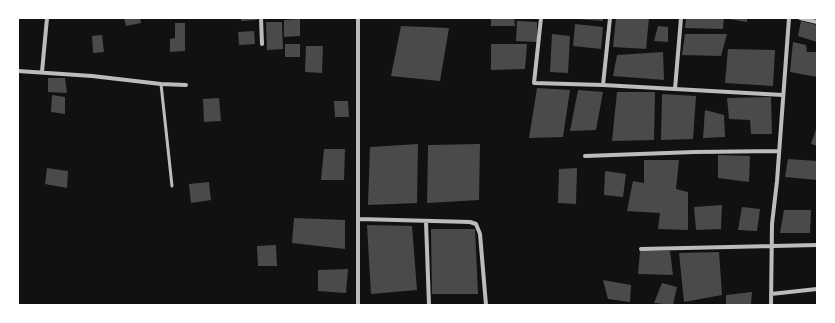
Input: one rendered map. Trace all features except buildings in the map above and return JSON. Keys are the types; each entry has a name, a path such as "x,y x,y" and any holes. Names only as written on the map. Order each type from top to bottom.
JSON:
{"street":[{"path":"42,72 47,18"},
{"path":"261,18 262,44"},
{"path":"358,18 358,305"},
{"path":"541,18 534,83 604,85 783,95"},
{"path":"604,85 610,18"},
{"path":"675,89 681,18"},
{"path":"770,305 772,246 789,18"},
{"path":"800,18 817,22"},
{"path":"18,71 186,85"},
{"path":"585,156 694,152 779,152"},
{"path":"359,220 470,222 476,224 480,234 486,305"},
{"path":"426,222 430,305"},
{"path":"641,249 817,245"},
{"path":"771,294 817,289"}],"lane":[{"path":"161,84 172,186"}]}
